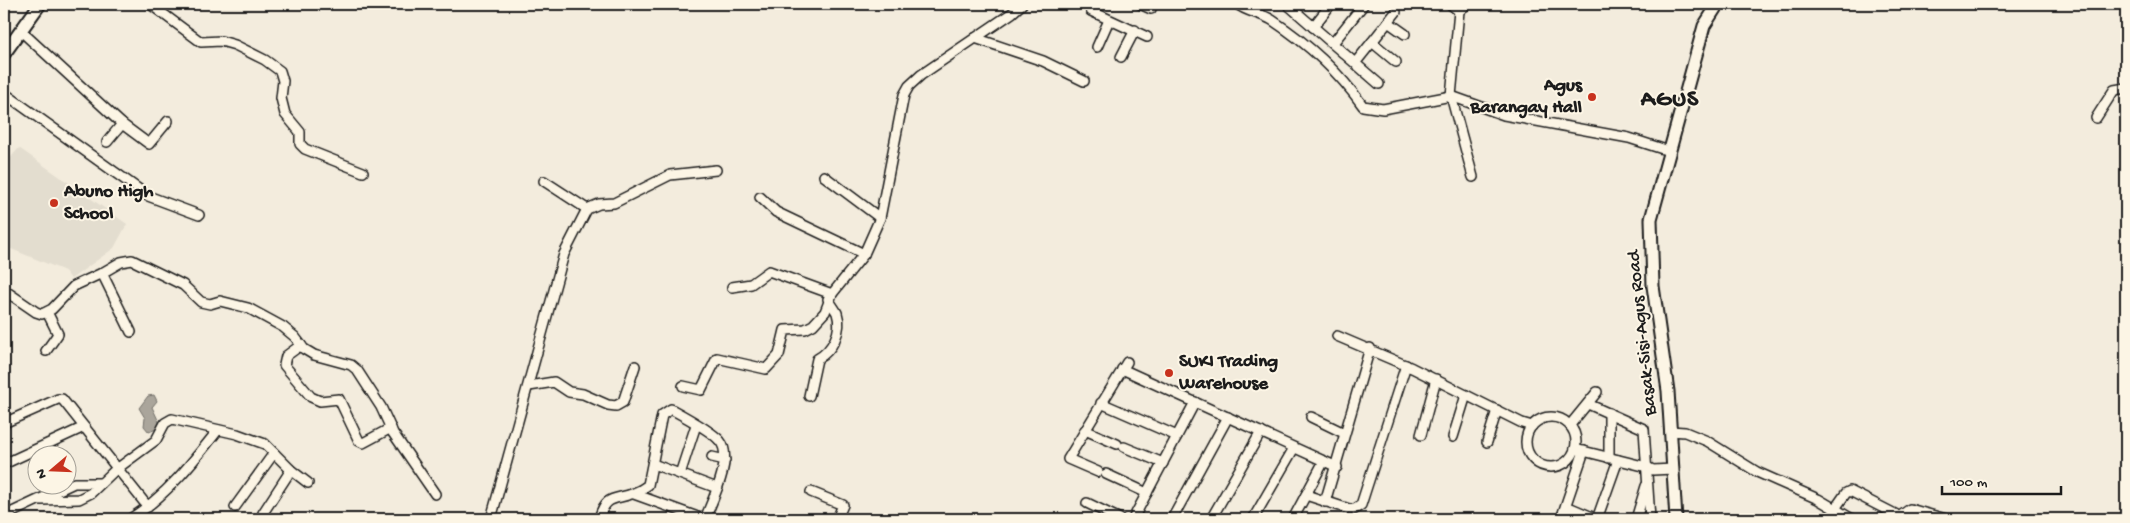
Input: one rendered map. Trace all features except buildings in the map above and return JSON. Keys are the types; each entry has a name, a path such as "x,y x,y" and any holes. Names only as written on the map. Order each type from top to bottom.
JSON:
{"street":[{"path":"4,54 40,4"},
{"path":"150,4 201,42 222,41 235,45 265,60 280,71 283,81 281,98 285,114 300,132 300,144 305,149 363,172"},
{"path":"683,386 701,390 717,358 766,369 779,355 785,330 805,329 813,325 825,312 830,296 864,254 880,218 904,95 909,86 921,75 1022,4"},
{"path":"1091,4 1091,11 1147,37"},
{"path":"1140,4 1151,9"},
{"path":"1237,4 1271,20 1331,67 1347,83 1363,106 1383,108 1451,96 1504,115 1629,138 1669,151"},
{"path":"1313,27 1331,4"},
{"path":"1333,43 1364,4"},
{"path":"1450,4 1459,12"},
{"path":"1467,4 1459,12 1451,96 1473,177"},
{"name":"Basak-Sisi-Agus Road","path":"1676,519 1668,391 1653,286 1651,219 1704,26 1718,4"},
{"path":"1292,5 1313,27 1356,62 1379,84"},
{"path":"1356,62 1396,12"},
{"path":"1097,47 1109,20"},
{"path":"1388,22 1405,34"},
{"path":"1121,58 1135,30"},
{"path":"21,31 122,124 149,144 168,121"},
{"path":"975,38 1043,61 1084,81"},
{"path":"1372,42 1396,62"},
{"path":"2096,118 2114,90 2126,88"},
{"path":"4,93 148,196 200,215"},
{"path":"107,142 122,124"},
{"path":"491,519 564,254 587,209 599,204 614,203 670,175 716,170"},
{"path":"824,176 880,218"},
{"path":"544,181 587,209"},
{"path":"760,197 776,212 864,254"},
{"path":"4,290 36,312 47,312 74,286 121,262 132,260 183,285 201,302 210,304 220,301 248,308 283,327 314,355 350,365 357,370 382,407 391,428 435,494"},
{"path":"732,287 751,284 769,271 830,296 838,314 837,331 830,351 818,359 809,396"},
{"path":"102,273 131,332"},
{"path":"46,351 58,334 47,312"},
{"path":"1337,336 1370,348 1532,426"},
{"path":"301,345 286,356 284,365 303,391 320,401 340,399 359,441 363,443 391,428"},
{"path":"1325,502 1337,467 1344,433 1370,348"},
{"path":"1146,493 1068,459 1125,365 1228,418 1337,467"},
{"path":"1306,495 1325,502 1355,509 1361,505 1406,365"},
{"path":"529,386 554,382 568,392 583,394 608,405 616,406 623,402 635,366"},
{"path":"1420,435 1436,379"},
{"path":"1570,425 1597,392"},
{"path":"1453,437 1466,395"},
{"path":"4,423 58,399 62,399 119,467 148,507"},
{"path":"1133,519 1195,402"},
{"path":"1101,403 1177,436"},
{"path":"1588,404 1644,429 1650,519"},
{"path":"601,518 613,497 634,494 648,485 654,464 662,415 670,409 713,434 724,447 725,460 717,488 704,519 634,494"},
{"path":"1487,442 1497,410"},
{"path":"1566,506 1597,519 1613,459 1609,413"},
{"path":"1561,519 1566,506 1579,450 1575,437 1570,425 1563,420 1551,417 1542,418 1532,426 1527,436 1527,448 1532,459 1542,466 1554,467 1565,464 1579,450"},
{"path":"1172,519 1228,418"},
{"path":"1311,418 1344,433"},
{"path":"41,500 79,499 156,440 165,423 172,419 237,434 265,444 291,470 308,483"},
{"path":"680,474 696,425"},
{"path":"4,464 84,426"},
{"path":"130,519 148,507 187,470 218,430"},
{"path":"1085,430 1163,463"},
{"path":"1670,431 1685,432 1707,441 1757,472 1818,499 1852,519"},
{"path":"1211,519 1261,432"},
{"path":"1253,519 1294,448"},
{"path":"1579,450 1653,470 1673,466"},
{"path":"235,507 274,453"},
{"path":"712,457 725,460"},
{"path":"1293,519 1324,461"},
{"path":"654,464 717,488"},
{"path":"263,513 291,470"},
{"path":"1636,519 1647,481"},
{"path":"4,516 74,483 101,483"},
{"path":"1834,510 1846,493 1850,491 1899,518 1910,509 1946,519"},
{"path":"811,492 843,505 837,519"},
{"path":"1087,502 1120,519"}],"shaded area":[{"name":"Abuno High School","path":"19,148 127,224 114,248 71,279 65,271 4,246 4,165"},
{"path":"154,395 157,401 152,407 159,422 156,429 149,432 144,426 145,418 139,408 148,396"}],"place":[{"name":"Agus Barangay Hall","path":"1592,97"},
{"name":"Abuno High School","path":"54,203"},
{"name":"SUKI Trading Warehouse","path":"1169,373"}],"district":[{"name":"AGUS","path":"1670,100"}]}
